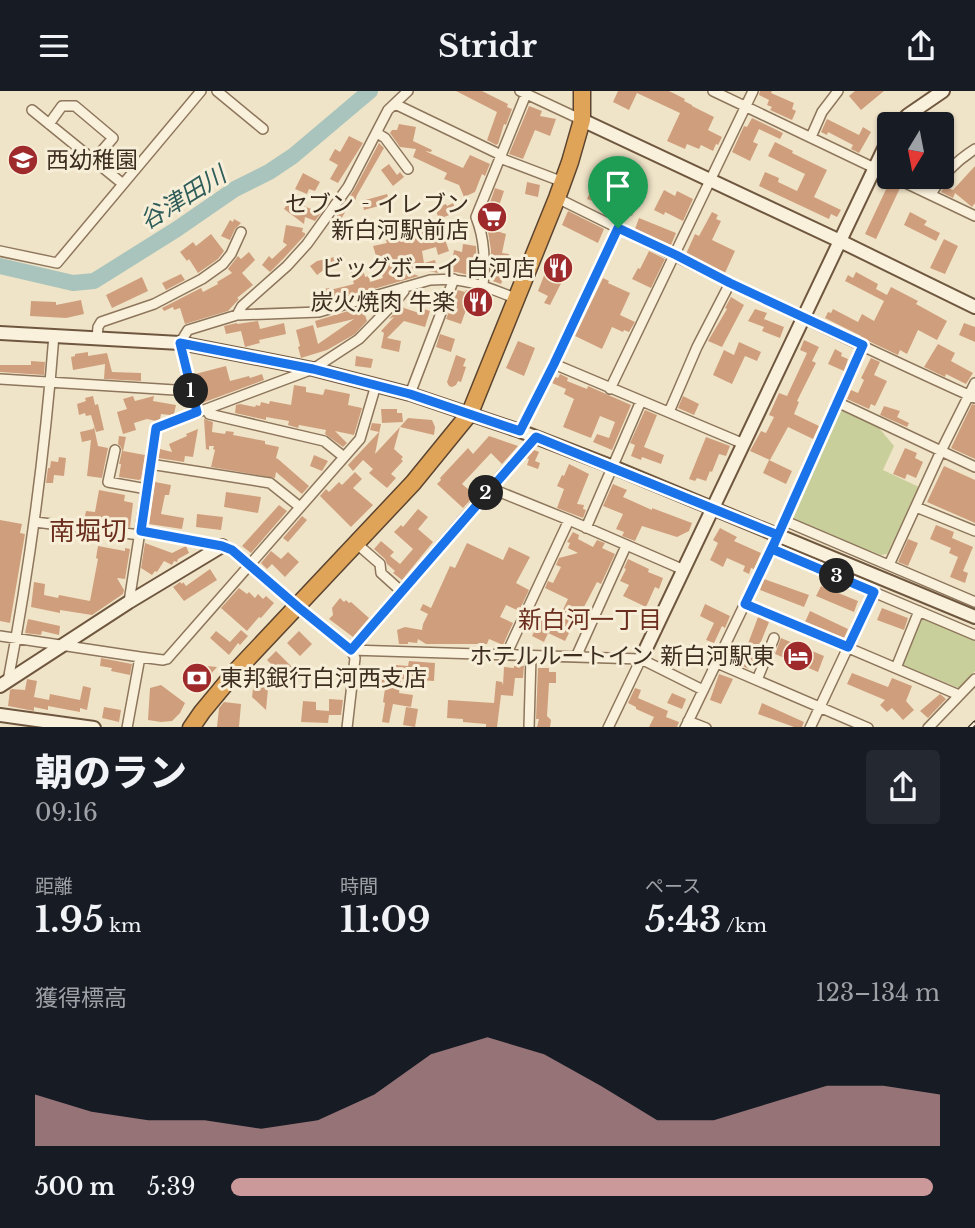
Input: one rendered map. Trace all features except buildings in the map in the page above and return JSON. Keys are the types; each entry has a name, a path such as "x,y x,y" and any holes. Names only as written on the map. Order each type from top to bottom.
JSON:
{"highway":[{"path":"191,727 236,671 413,483 470,414 560,190 582,120 582,91"}],"street":[{"path":"0,251 58,263 201,91"},
{"path":"217,91 263,128"},
{"path":"237,315 242,306 288,266 307,244 348,187 388,110 408,91"},
{"path":"713,91 877,169"},
{"path":"610,389 753,91"},
{"path":"811,137 822,113 838,91"},
{"path":"913,112 943,91"},
{"path":"483,286 485,269 482,234 476,217 523,92 975,307"},
{"path":"395,104 560,190 618,228 972,396"},
{"path":"49,124 62,106 75,106 113,138 94,160"},
{"path":"32,110 123,184"},
{"path":"377,133 385,138 408,169"},
{"path":"931,194 950,168 975,149"},
{"path":"608,727 877,162"},
{"path":"920,189 975,216"},
{"path":"520,431 618,228"},
{"path":"97,338 101,322 154,304 217,269 231,254 241,232"},
{"path":"410,394 454,279"},
{"path":"197,412 180,343 188,330 237,315 319,311 430,280 468,281 517,299"},
{"path":"668,412 730,283"},
{"path":"130,602 156,428 313,369 359,339 397,300 405,287"},
{"path":"0,333 180,343 313,369 410,394 536,437 975,617"},
{"path":"4,684 16,639 35,522 54,335"},
{"path":"706,727 687,724 772,549 863,345"},
{"path":"554,364 744,444"},
{"path":"0,379 191,391"},
{"path":"889,565 941,451 972,396 975,383"},
{"path":"0,636 167,659 360,439 376,385"},
{"path":"586,528 641,401"},
{"path":"837,402 975,467"},
{"path":"207,409 209,414 324,441 344,457"},
{"path":"351,650 536,437"},
{"path":"115,450 108,482 147,489"},
{"path":"150,464 270,483 300,507"},
{"path":"490,488 684,570"},
{"path":"916,507 975,531"},
{"path":"506,655 569,520"},
{"path":"785,521 975,602"},
{"path":"35,522 140,533 222,546 232,550 351,650 355,658 347,727"},
{"path":"357,544 380,564 381,573 401,591"},
{"path":"576,657 626,545"},
{"path":"4,684 222,546"},
{"path":"772,549 975,635"},
{"path":"810,727 874,592"},
{"path":"745,604 959,695"},
{"path":"896,668 919,611"},
{"path":"757,680 774,638"},
{"path":"351,650 641,659 703,689"},
{"path":"529,727 531,656"},
{"path":"127,727 140,657"},
{"path":"717,663 868,727"},
{"path":"928,727 975,679"},
{"path":"2,713 94,727"}],"green space":[{"path":"840,408 879,428 894,446 883,470 919,487 887,554 881,555 789,520 835,410"},
{"path":"919,617 975,640 975,671 959,688 900,664"}],"waterway":[{"name":"谷津田川","path":"0,266 73,283 94,281 235,189 293,156 370,91"}],"railway":[{"path":"971,727 975,723"}],"place":[{"name":"西幼稚園","path":"23,160"},
{"name":"セブン‐イレブン 新白河駅前店","path":"492,217"},
{"name":"ビッグボーイ 白河店","path":"558,268"},
{"name":"炭火焼肉 牛楽","path":"478,302"},
{"name":"ホテルルートイン 新白河駅東","path":"798,656"},
{"name":"東邦銀行白河西支店","path":"197,678"}],"district":[{"name":"南堀切","path":"88,531"},
{"name":"新白河一丁目","path":"590,620"}],"route":[{"path":"618,228 863,345 772,549 874,592 848,647 745,604 778,535 536,437 351,650 232,550 141,531 156,428 197,412 180,343 313,369 410,394 520,431 618,228"}]}
